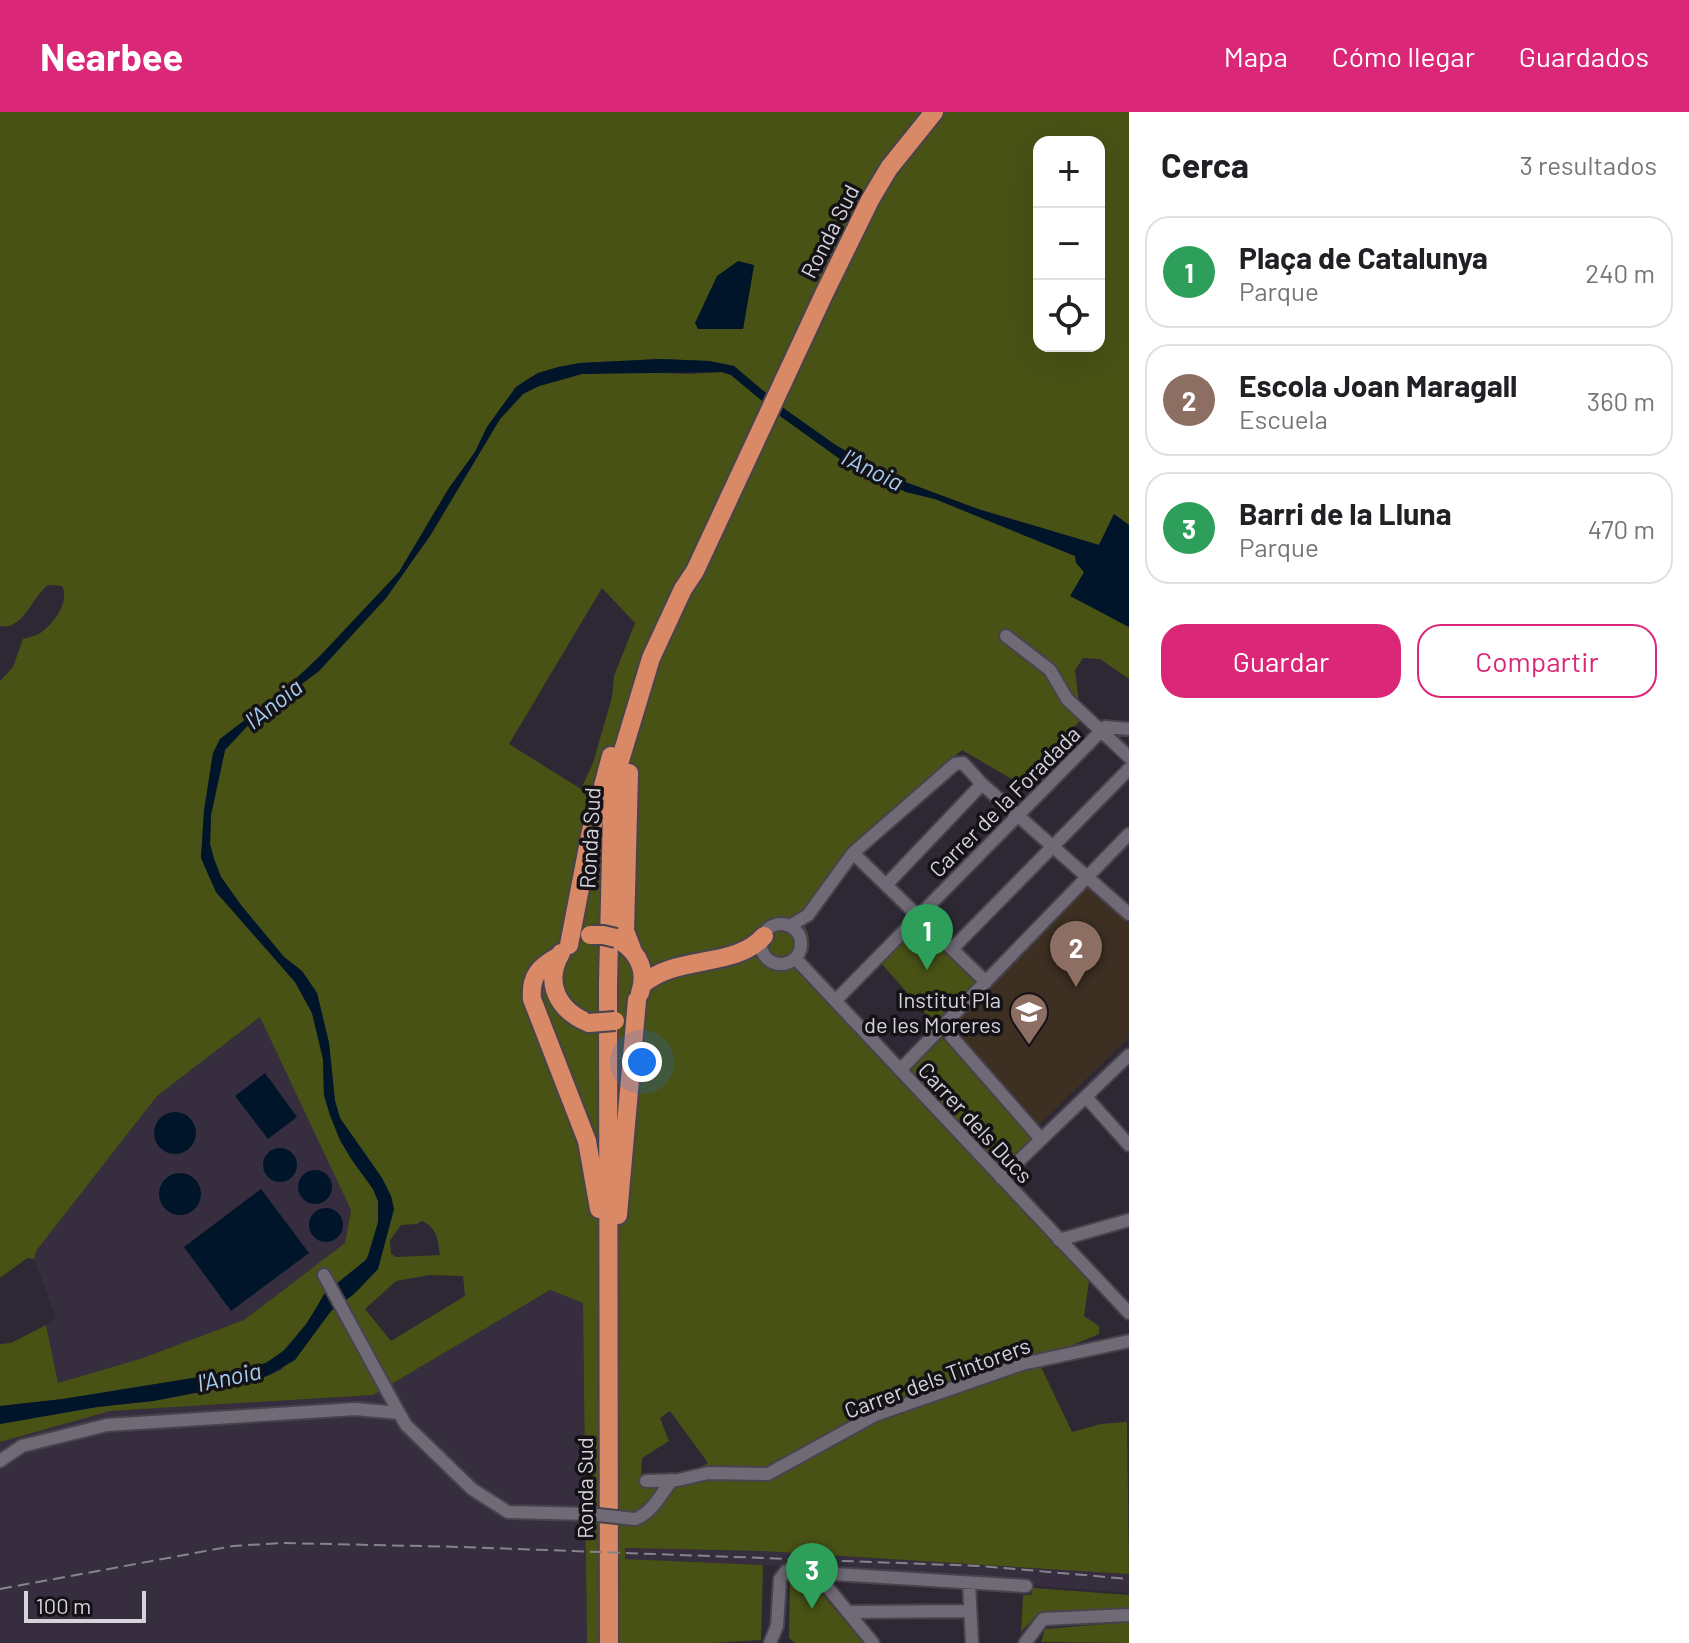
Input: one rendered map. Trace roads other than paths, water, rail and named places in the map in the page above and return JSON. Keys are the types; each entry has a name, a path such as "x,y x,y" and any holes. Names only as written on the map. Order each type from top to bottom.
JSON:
{"highway":[{"name":"Ronda Sud","path":"609,1643 608,999 612,814 619,764 651,658 824,294 889,168 934,112"},
{"path":"608,1293 614,1262 640,992 625,931 629,767 638,717 683,589"},
{"path":"669,968 640,992 615,1021 589,1023 574,1017 558,1001 554,973 564,950 607,767 652,640 683,589"},
{"path":"608,1293 602,1270 598,1204 587,1141 532,999 534,976 541,966 590,935 603,935 657,968 741,952 764,936"},
{"path":"741,952 766,956"}],"street":[{"path":"1006,636 1050,670 1067,699 1129,757"},
{"path":"1100,732 1105,727 1129,729"},
{"name":"Carrer de la Foradada","path":"836,1000 1100,732"},
{"path":"790,926 801,941 795,958 783,964 771,960 762,946 764,936 772,926 790,926 808,915 853,853 955,764 963,763 982,784 1129,914"},
{"path":"952,949 1129,769"},
{"path":"887,884 982,784"},
{"path":"900,1070 1129,834"},
{"path":"853,853 986,982"},
{"name":"Carrer dels Ducs","path":"795,958 1129,1313"},
{"path":"951,1036 1041,1139"},
{"path":"1001,1178 1129,1055"},
{"path":"1086,1097 1124,1129 1129,1145"},
{"path":"1059,1240 1129,1220"},
{"path":"327,1279 406,1425 472,1489 508,1512 589,1514 635,1519 651,1509 672,1480"},
{"name":"Carrer dels Tintorers","path":"646,1481 708,1473 768,1474 875,1415 1022,1364 1129,1341"},
{"path":"0,1461 22,1446 107,1425 355,1409 399,1413"},
{"path":"770,1643 777,1626 780,1579 786,1571 1026,1586"},
{"path":"816,1573 873,1643"},
{"path":"969,1583 972,1643"},
{"path":"848,1612 970,1611"},
{"path":"1025,1643 1033,1637 1043,1619 1129,1615"},
{"path":"777,1626 782,1643"}],"water":[{"path":"738,261 754,265 743,329 698,329 695,323 717,276"},
{"name":"l'Anoia","path":"660,359 709,361 734,366 786,410 837,446 900,480 978,509 1099,545 1114,514 1129,525 1129,627 1070,596 1084,572 1076,563 1075,556 935,499 906,492 851,467 780,416 731,375 722,372 582,374 539,386 523,394 500,419 430,536 386,598 319,671 252,721 225,750 211,815 210,844 221,877 284,957 302,971 317,993 329,1043 335,1101 340,1118 382,1178 394,1209 378,1269 354,1294 331,1311 295,1360 267,1376 247,1383 153,1401 0,1424 0,1406 63,1399 230,1372 266,1363 286,1349 325,1293 367,1259 378,1222 378,1201 340,1140 330,1115 324,1095 323,1059 312,1013 295,982 216,892 201,858 213,753 220,739 284,690 399,572 449,488 475,452 487,427 516,387 538,373 558,367"},
{"path":"265,1073 297,1117 268,1139 235,1096"},
{"path":"175,1112 190,1118 196,1133 190,1148 175,1154 160,1148 154,1133 160,1118"},
{"path":"280,1148 292,1153 297,1165 292,1177 280,1182 268,1177 263,1165 268,1153"},
{"path":"315,1170 327,1175 332,1187 327,1199 315,1204 303,1199 298,1187 303,1175"},
{"path":"180,1173 195,1179 201,1194 195,1209 180,1215 165,1209 159,1194 165,1179"},
{"path":"261,1189 309,1253 231,1311 184,1247"},
{"path":"326,1208 338,1213 343,1225 338,1237 326,1242 314,1237 309,1225 314,1213"}],"railway":[{"path":"0,1589 233,1546 283,1543 981,1566 1129,1579"}],"place":[{"name":"Plaça de Catalunya","path":"927,970"},
{"name":"Escola Joan Maragall","path":"1076,987"},
{"name":"Institut Pla de les Moreres","path":"1029,1046"},
{"name":"Barri de la Lluna","path":"812,1609"}]}
